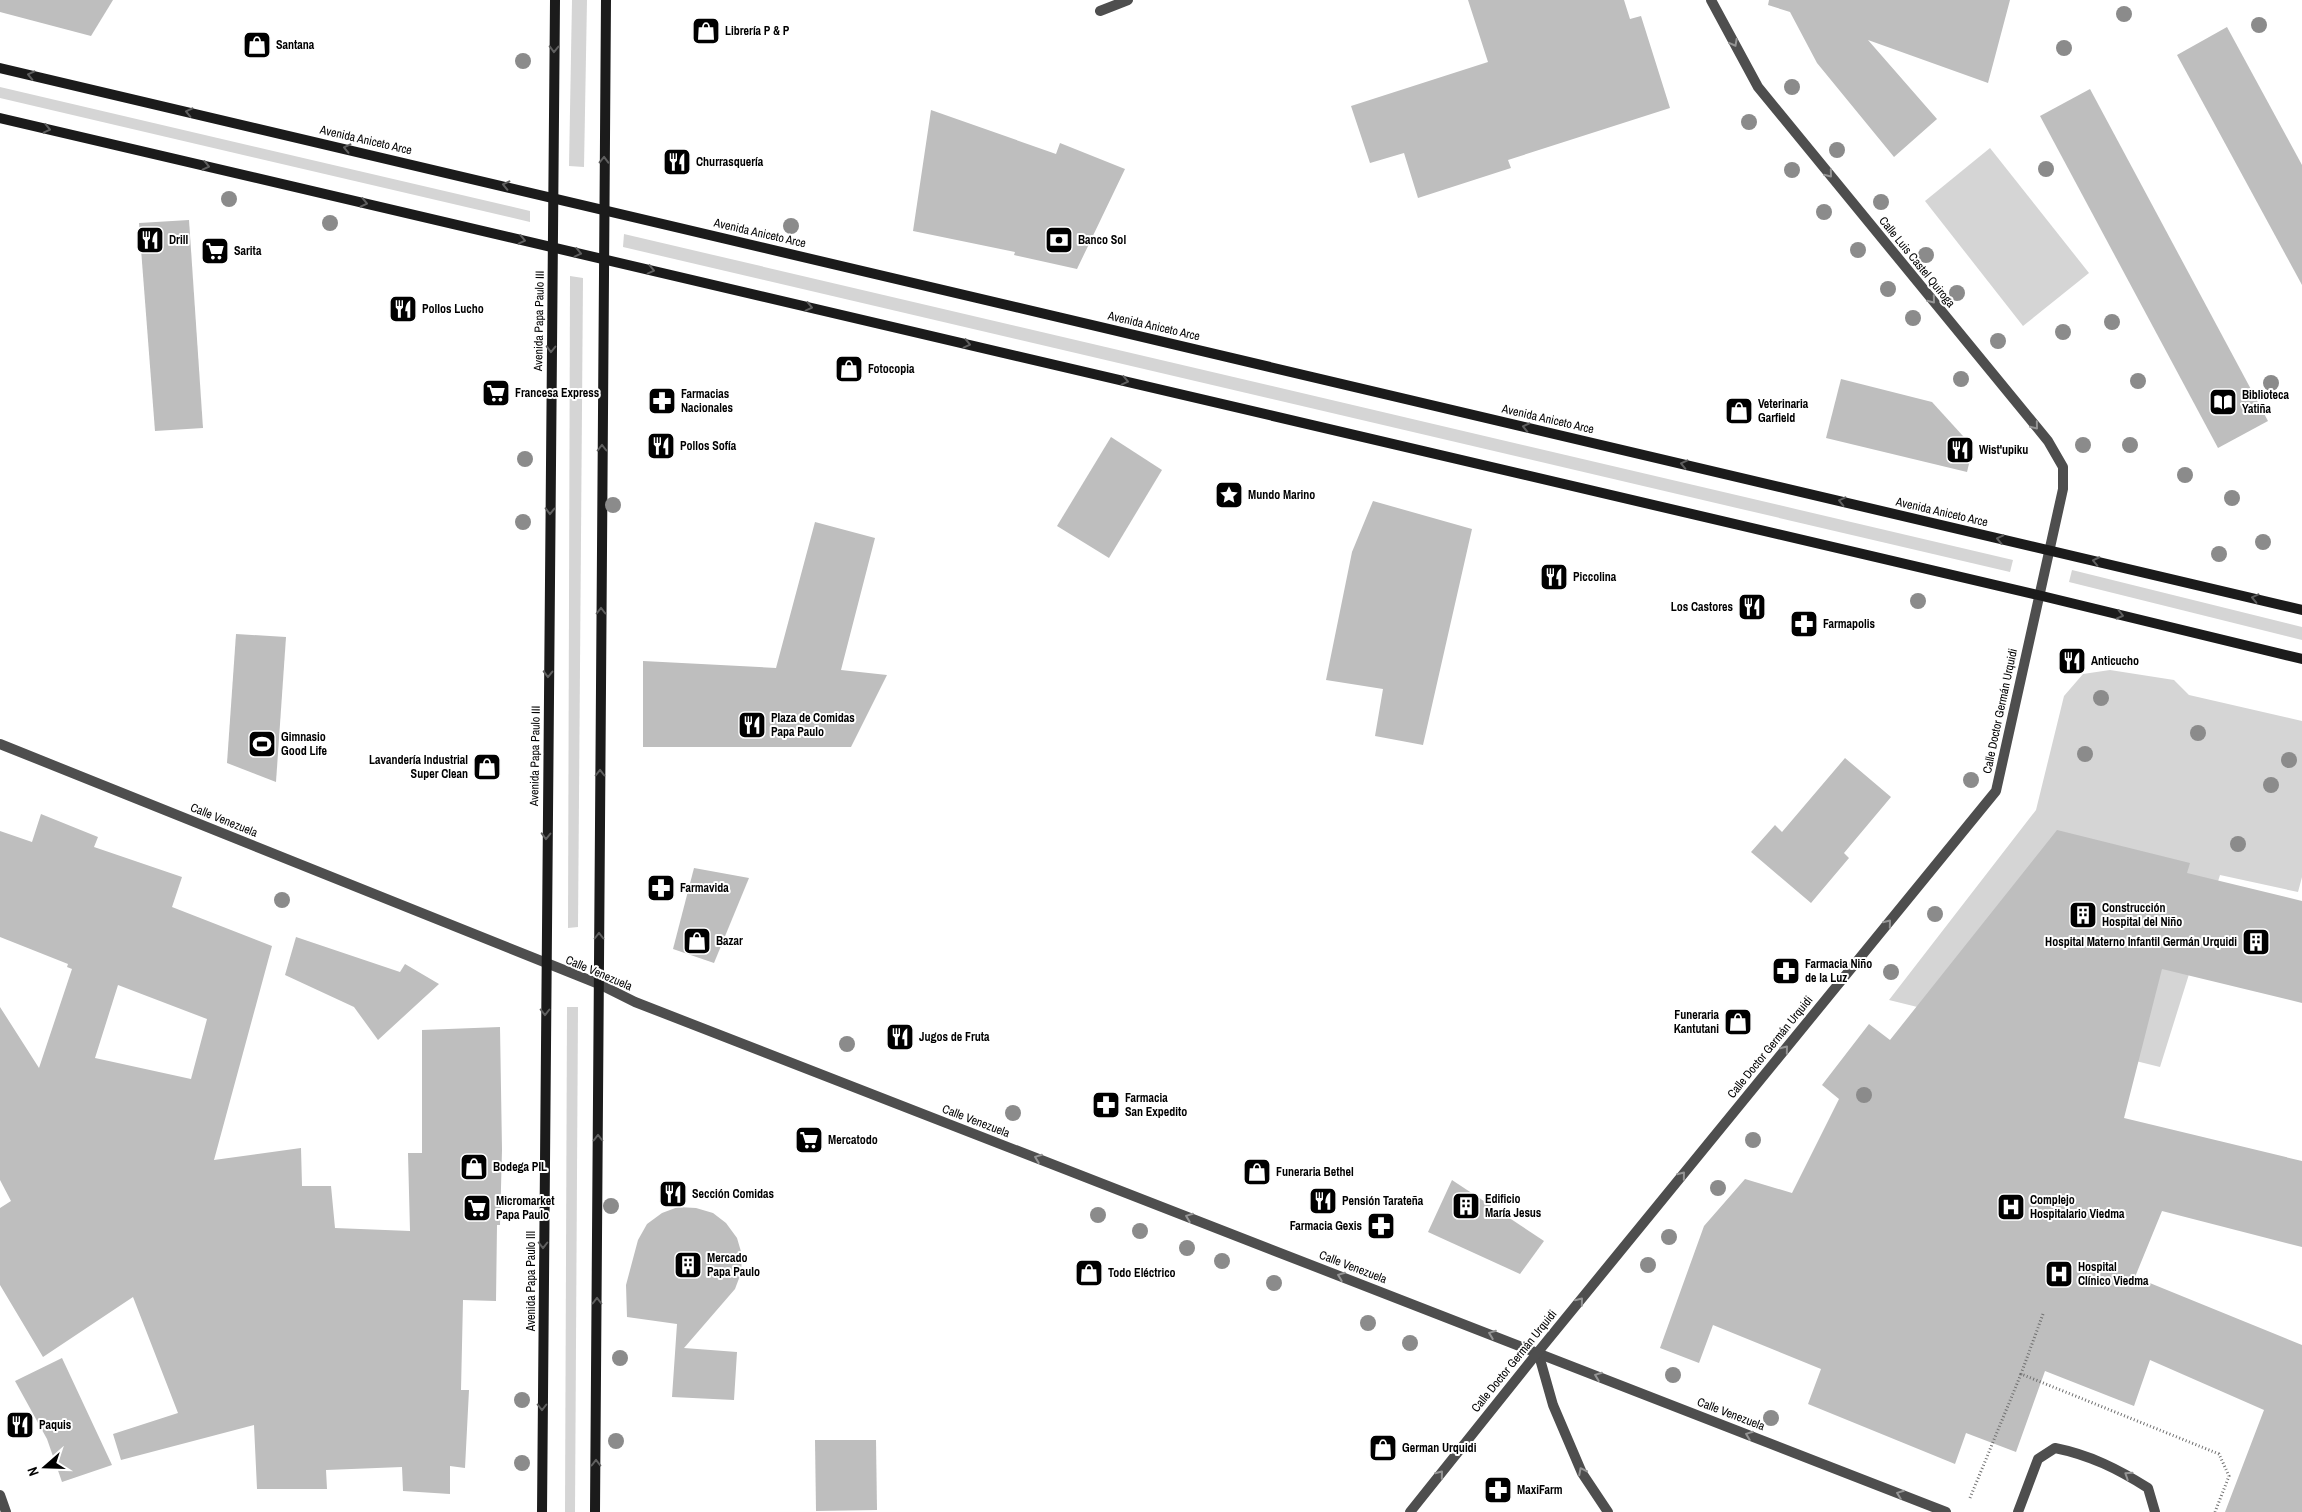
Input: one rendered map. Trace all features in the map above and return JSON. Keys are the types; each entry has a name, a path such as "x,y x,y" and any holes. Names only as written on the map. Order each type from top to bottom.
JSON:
{"main road":[{"name":"Avenida Papa Paulo III","path":"542,1512 545,963 555,0"},
{"path":"595,1512 606,0"},
{"name":"Avenida Aniceto Arce","path":"0,68 2302,610"},
{"path":"0,118 2302,658"}],"street":[{"path":"1100,11 1128,0"},
{"name":"Calle Luis Castel Quiroga","path":"1712,0 1758,87 2048,441 2063,467 2063,489 2048,550"},
{"name":"Calle Doctor Germán Urquidi","path":"1410,1512 1538,1352 1996,791 2048,550"},
{"name":"Calle Venezuela","path":"0,744 599,984 635,1002 1946,1512"},
{"path":"1538,1352 1553,1405 1582,1473 1608,1512"},
{"path":"2018,1512 2038,1459 2055,1448 2073,1452 2118,1469 2148,1488 2155,1512"},
{"path":"0,1495 6,1512"}],"path":[{"path":"1967,1504 2021,1374 2043,1314"},
{"path":"2021,1374 2219,1454 2229,1476 2215,1512"}],"shaded area":[{"path":"572,0 587,0 584,167 569,166"},
{"path":"0,87 530,211 530,222 0,98"},
{"path":"1990,148 2089,273 2023,326 1925,201"},
{"path":"624,234 2013,560 2010,572 623,247"},
{"path":"570,276 583,278 578,927 568,928"},
{"path":"2072,570 2302,627 2302,640 2069,582"},
{"path":"2110,670 2174,680 2189,695 2302,721 2302,877 2298,892 2220,875 2160,1067 1889,1000 2036,810 2064,696 2083,674"},
{"path":"567,1007 578,1007 575,1512 565,1512"}],"building":[{"path":"0,0 113,0 91,36 0,12"},
{"path":"1468,0 1624,0 1630,19 1641,16 1670,108 1508,160 1511,168 1418,198 1404,153 1370,163 1351,106 1488,62"},
{"path":"1769,0 2010,0 1988,83 1868,40 1937,119 1894,157 1817,63 1790,12 1768,5"},
{"path":"2227,27 2302,165 2302,285 2177,55"},
{"path":"2090,89 2268,421 2218,448 2040,116"},
{"path":"931,110 1056,154 1060,143 1125,169 1077,269 1014,255 1015,252 913,231"},
{"path":"189,220 203,428 155,431 139,223"},
{"path":"1841,379 1932,402 1973,447 1967,472 1826,438"},
{"path":"1111,437 1162,470 1109,558 1057,526"},
{"path":"1373,501 1472,529 1423,745 1375,736 1383,689 1326,680 1352,552"},
{"name":"Plaza de Comidas Papa Paulo","path":"815,522 875,538 841,670 887,675 851,747 643,747 643,661 776,668"},
{"path":"236,634 286,637 276,782 227,763"},
{"path":"1845,758 1891,797 1844,853 1849,858 1811,903 1751,852 1775,825 1782,832"},
{"path":"41,814 98,837 94,847 182,877 172,907 272,946 214,1160 301,1148 302,1186 331,1186 335,1228 410,1231 408,1153 422,1153 422,1030 500,1027 502,1150 500,1225 497,1225 496,1301 463,1300 461,1390 469,1390 465,1468 450,1466 450,1494 403,1491 402,1467 326,1470 327,1489 257,1489 254,1425 121,1460 113,1434 178,1413 133,1297 43,1357 0,1285 0,1208 11,1201 0,1180 0,1007 39,1068 72,969 67,967 68,964 0,937 0,831 32,842","holes":["118,985 207,1019 191,1079 95,1058"]},
{"name":"Complejo Hospitalario Viedma","path":"2057,830 2190,863 2187,873 2302,901 2302,1003 2162,969 2124,1118 2302,1161 2302,1247 2162,1211 2135,1277 2302,1345 2302,1512 2225,1512 2264,1410 2150,1360 2134,1406 2045,1371 2016,1452 1966,1433 1955,1464 1808,1404 1821,1369 1713,1325 1699,1363 1660,1348 1704,1226 1745,1179 1792,1193 1839,1099 1822,1085 1869,1024 1890,1040"},
{"path":"694,868 749,878 714,963 673,949"},
{"path":"296,937 400,972 405,964 439,984 378,1040 354,1007 285,975"},
{"name":"Edificio María Jesus","path":"1452,1180 1544,1241 1520,1274 1428,1232"},
{"name":"Mercado Papa Paulo","path":"678,1207 696,1208 713,1213 726,1223 737,1238 742,1255 741,1273 735,1289 684,1348 737,1352 734,1400 672,1397 677,1324 627,1317 626,1285 638,1240 647,1224 662,1213"},
{"path":"62,1358 112,1465 62,1482 47,1439 15,1381"},
{"path":"815,1440 876,1440 877,1510 816,1511"}],"place":[{"name":"Librería P & P","path":"706,31"},
{"name":"Santana","path":"257,45"},
{"name":"Churrasquería","path":"677,162"},
{"name":"Drill","path":"150,240"},
{"name":"Banco Sol","path":"1059,240"},
{"name":"Sarita","path":"215,251"},
{"name":"Pollos Lucho","path":"403,309"},
{"name":"Fotocopia","path":"849,369"},
{"name":"Francesa Express","path":"496,393"},
{"name":"Farmacias Nacionales","path":"662,401"},
{"name":"Biblioteca Yatiña","path":"2223,402"},
{"name":"Veterinaria Garfield","path":"1739,411"},
{"name":"Pollos Sofía","path":"661,446"},
{"name":"Wist'upiku","path":"1960,450"},
{"name":"Mundo Marino","path":"1229,495"},
{"name":"Piccolina","path":"1554,577"},
{"name":"Los Castores","path":"1752,607"},
{"name":"Farmapolis","path":"1804,624"},
{"name":"Anticucho","path":"2072,661"},
{"name":"Plaza de Comidas Papa Paulo","path":"752,725"},
{"name":"Gimnasio Good Life","path":"262,744"},
{"name":"Lavandería Industrial Super Clean","path":"487,767"},
{"name":"Farmavida","path":"661,888"},
{"name":"Construcción Hospital del Niño","path":"2083,915"},
{"name":"Bazar","path":"697,941"},
{"name":"Hospital Materno Infantil Germán Urquidi","path":"2256,942"},
{"name":"Farmacia Niño de la Luz","path":"1786,971"},
{"name":"Funeraria Kantutani","path":"1738,1022"},
{"name":"Jugos de Fruta","path":"900,1037"},
{"name":"Farmacia San Expedito","path":"1106,1105"},
{"name":"Mercatodo","path":"809,1140"},
{"name":"Bodega PIL","path":"474,1167"},
{"name":"Funeraria Bethel","path":"1257,1172"},
{"name":"Sección Comidas","path":"673,1194"},
{"name":"Pensión Tarateña","path":"1323,1201"},
{"name":"Edificio María Jesus","path":"1466,1206"},
{"name":"Complejo Hospitalario Viedma","path":"2011,1207"},
{"name":"Micromarket Papa Paulo","path":"477,1208"},
{"name":"Farmacia Gexis","path":"1381,1226"},
{"name":"Mercado Papa Paulo","path":"688,1265"},
{"name":"Todo Eléctrico","path":"1089,1273"},
{"name":"Hospital Clínico Viedma","path":"2059,1274"},
{"name":"Paquis","path":"20,1425"},
{"name":"German Urquidi","path":"1383,1448"},
{"name":"MaxiFarm","path":"1498,1490"}]}
